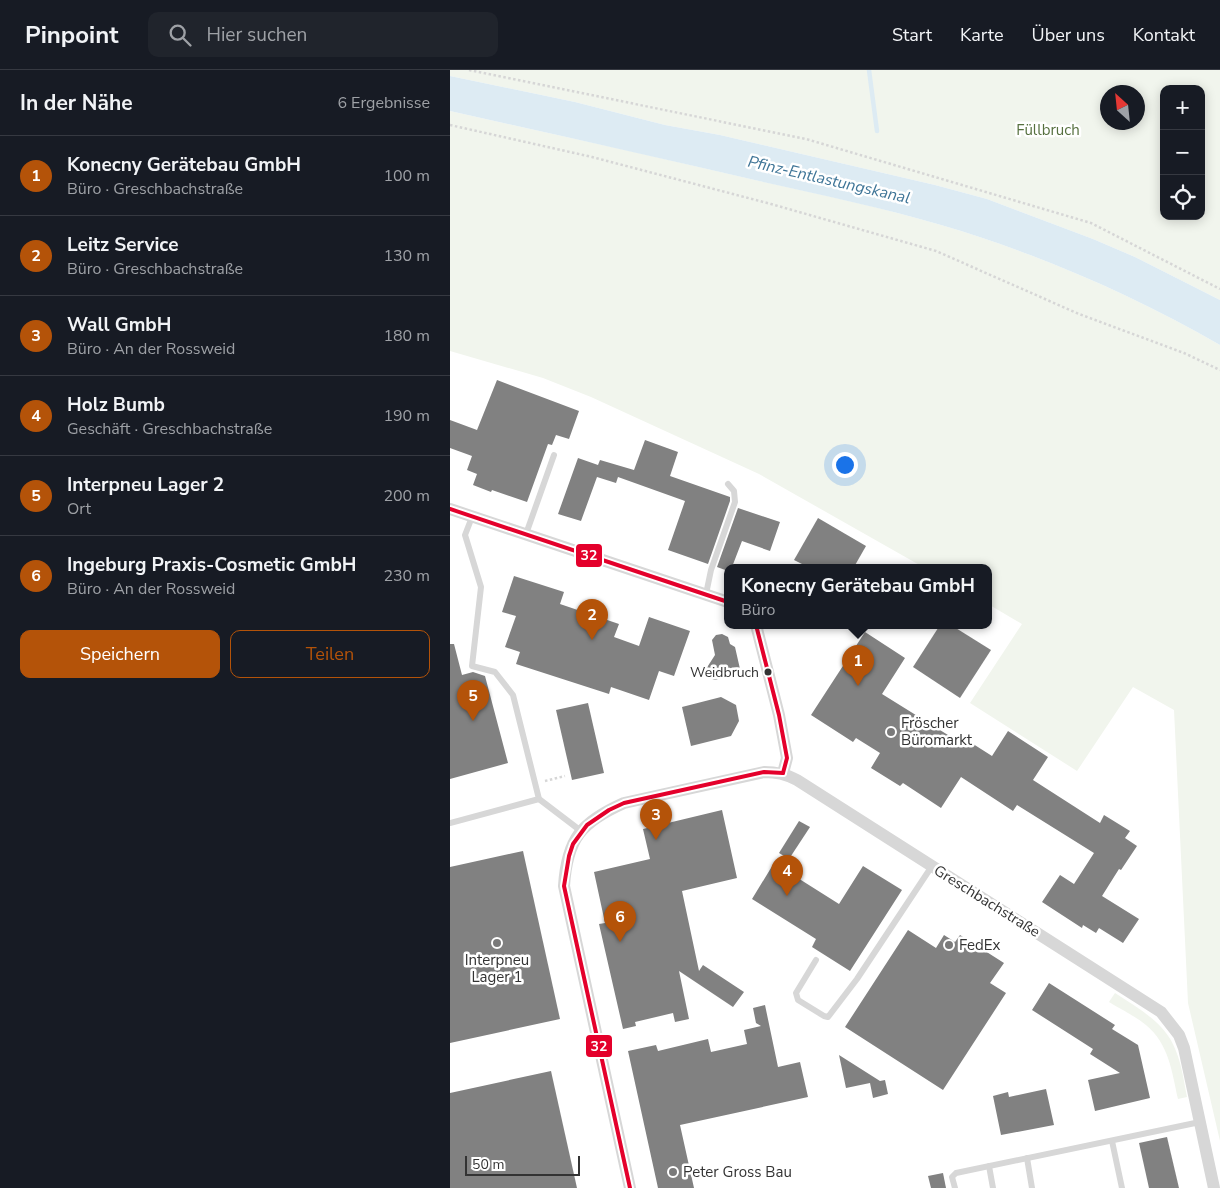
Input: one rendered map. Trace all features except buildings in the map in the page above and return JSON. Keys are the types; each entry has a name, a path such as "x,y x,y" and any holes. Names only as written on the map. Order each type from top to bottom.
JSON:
{"street":[{"path":"450,509 724,601"},
{"path":"630,1188 564,886 565,865 573,843 581,831 602,812 624,803 764,772 783,773 787,758 779,715 757,629"},
{"name":"Greschbachstraße","path":"783,773 1161,1012 1179,1035 1214,1188"}],"lane":[{"path":"526,534 554,455"},
{"path":"706,594 711,570 735,502 734,491 728,484"},
{"path":"472,517 464,535 480,587 472,666 495,672 513,695 539,799 581,831"},
{"path":"450,823 539,799"},
{"path":"816,960 796,996 798,1000 828,1017 863,971 932,866"},
{"path":"954,1188 952,1177 956,1173 1200,1122"},
{"path":"1112,1140 1122,1188"},
{"path":"1027,1158 1032,1188"},
{"path":"988,1166 993,1188"}],"path":[{"path":"469,70 825,144 1091,223 1220,289"},
{"path":"450,125 592,157 724,191 936,251 1079,314 1184,353 1220,370"},
{"path":"536,783 565,776"}],"green space":[{"name":"Füllbruch","path":"450,70 1220,70 1220,300 1135,257 987,199 720,135 665,125 575,102 450,76"},
{"path":"450,111 848,201 941,225 1049,262 1119,292 1220,345 1220,1141 1188,1003 1174,710 1133,687 1077,771 970,703 1022,624 992,606 992,564 918,564 759,474 591,397 543,378 450,351"},
{"path":"1115,993 1142,1011 1166,1032 1178,1057 1187,1097 1178,1099 1165,1050 1154,1033 1146,1025 1109,1002"}],"water":[{"name":"Pfinz-Entlastungskanal","path":"450,76 575,102 665,125 720,135 987,199 1135,257 1220,300 1220,345 1119,292 1049,262 941,225 896,212 450,111"}],"waterway":[{"path":"869,70 877,131"}],"transit line":[{"name":"32","path":"450,509 724,601"},
{"name":"32","path":"757,629 779,715 787,758 783,773"},
{"name":"32","path":"630,1188 564,886 573,844 587,825 609,810 624,803 764,772 783,773"}],"place":[{"name":"Leitz Service","path":"592,640"},
{"name":"Weidbruch","path":"768,672"},
{"name":"Konecny Gerätebau GmbH","path":"858,686"},
{"name":"Interpneu Lager 2","path":"473,721"},
{"name":"Fröscher Büromarkt","path":"891,732"},
{"name":"Wall GmbH","path":"656,840"},
{"name":"Holz Bumb","path":"787,896"},
{"name":"Ingeburg Praxis-Cosmetic GmbH","path":"620,942"},
{"name":"Interpneu Lager 1","path":"497,943"},
{"name":"FedEx","path":"949,945"},
{"name":"Peter Gross Bau","path":"673,1172"}]}
